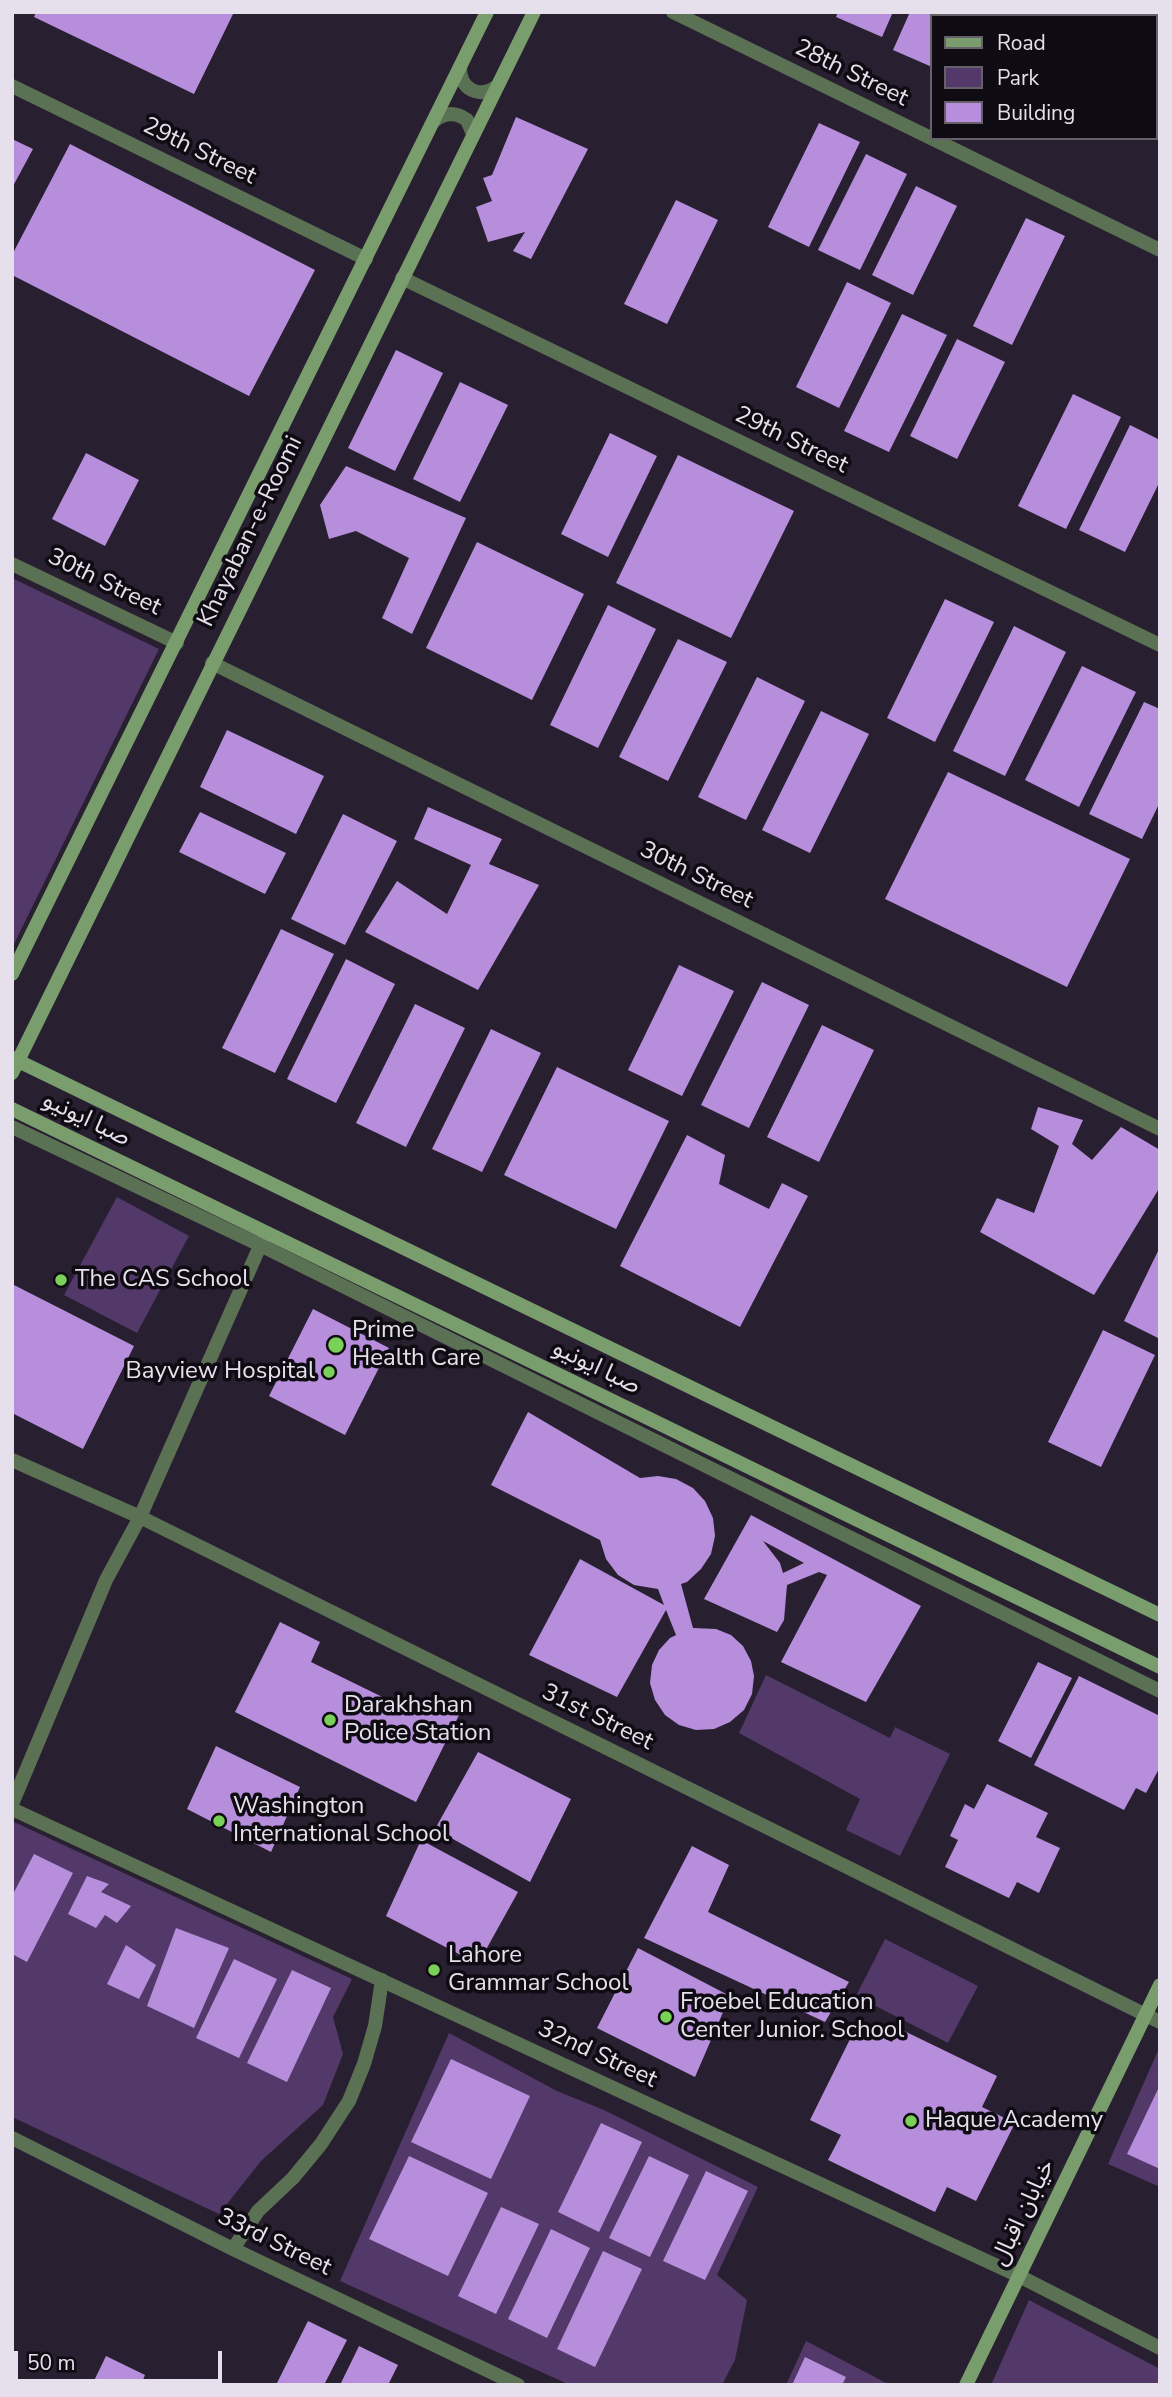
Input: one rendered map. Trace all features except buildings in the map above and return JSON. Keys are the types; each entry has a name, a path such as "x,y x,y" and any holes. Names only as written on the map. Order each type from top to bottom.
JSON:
{"street":[{"name":"Khayaban-e-Roomi","path":"12,975 487,12"},
{"name":"Khayaban-e-Roomi","path":"14,1064 534,12"},
{"name":"28th Street","path":"673,12 930,138"},
{"path":"460,68 462,81 471,90 484,93 496,87"},
{"name":"29th Street","path":"12,86 366,259"},
{"path":"434,121 446,114 461,116 467,120 473,134"},
{"name":"28th Street","path":"935,140 1160,250"},
{"name":"29th Street","path":"402,278 1160,645"},
{"name":"30th Street","path":"12,564 177,643"},
{"name":"30th Street","path":"212,663 1160,1129"},
{"name":"صبا ایونیو","path":"14,1064 1160,1615"},
{"name":"صبا ایونیو","path":"12,1109 263,1239 1160,1667"},
{"path":"12,1128 263,1239 1160,1691"},
{"path":"12,1806 106,1580 140,1517 263,1239"},
{"name":"31st Street","path":"12,1460 140,1517 1160,2022"},
{"name":"32nd Street","path":"12,1806 1019,2276 1160,2347"},
{"path":"233,2249 258,2211 293,2178 321,2144 349,2101 375,2026 382,1980"},
{"name":"خیابان اقبال","path":"966,2385 1160,1985"},
{"name":"33rd Street","path":"12,2138 233,2249 519,2385"}],"green space":[{"path":"12,578 159,649 12,948"},
{"path":"117,1197 189,1236 137,1333 64,1295"},
{"path":"766,1675 890,1738 895,1727 950,1754 900,1856 846,1830 860,1799 739,1733"},
{"path":"12,1821 352,1979 333,2017 343,2054 323,2105 261,2161 219,2214 12,2117"},
{"path":"885,1939 978,1986 948,2043 856,1996"},
{"path":"449,2033 557,2091 604,2110 758,2187 717,2275 747,2300 735,2360 722,2385 570,2385 340,2281"},
{"path":"1160,2046 1160,2187 1108,2164"},
{"path":"1029,2300 1160,2369 1160,2385 991,2385"},
{"path":"806,2341 890,2385 786,2385"}],"place":[{"name":"The CAS School","path":"61,1280"},
{"name":"Prime Health Care","path":"336,1345"},
{"name":"Bayview Hospital","path":"329,1372"},
{"name":"Darakhshan Police Station","path":"330,1720"},
{"name":"Washington International School","path":"219,1821"},
{"name":"Lahore Grammar School","path":"434,1970"},
{"name":"Froebel Education Center Junior. School","path":"666,2017"},
{"name":"Haque Academy","path":"911,2121"}]}
